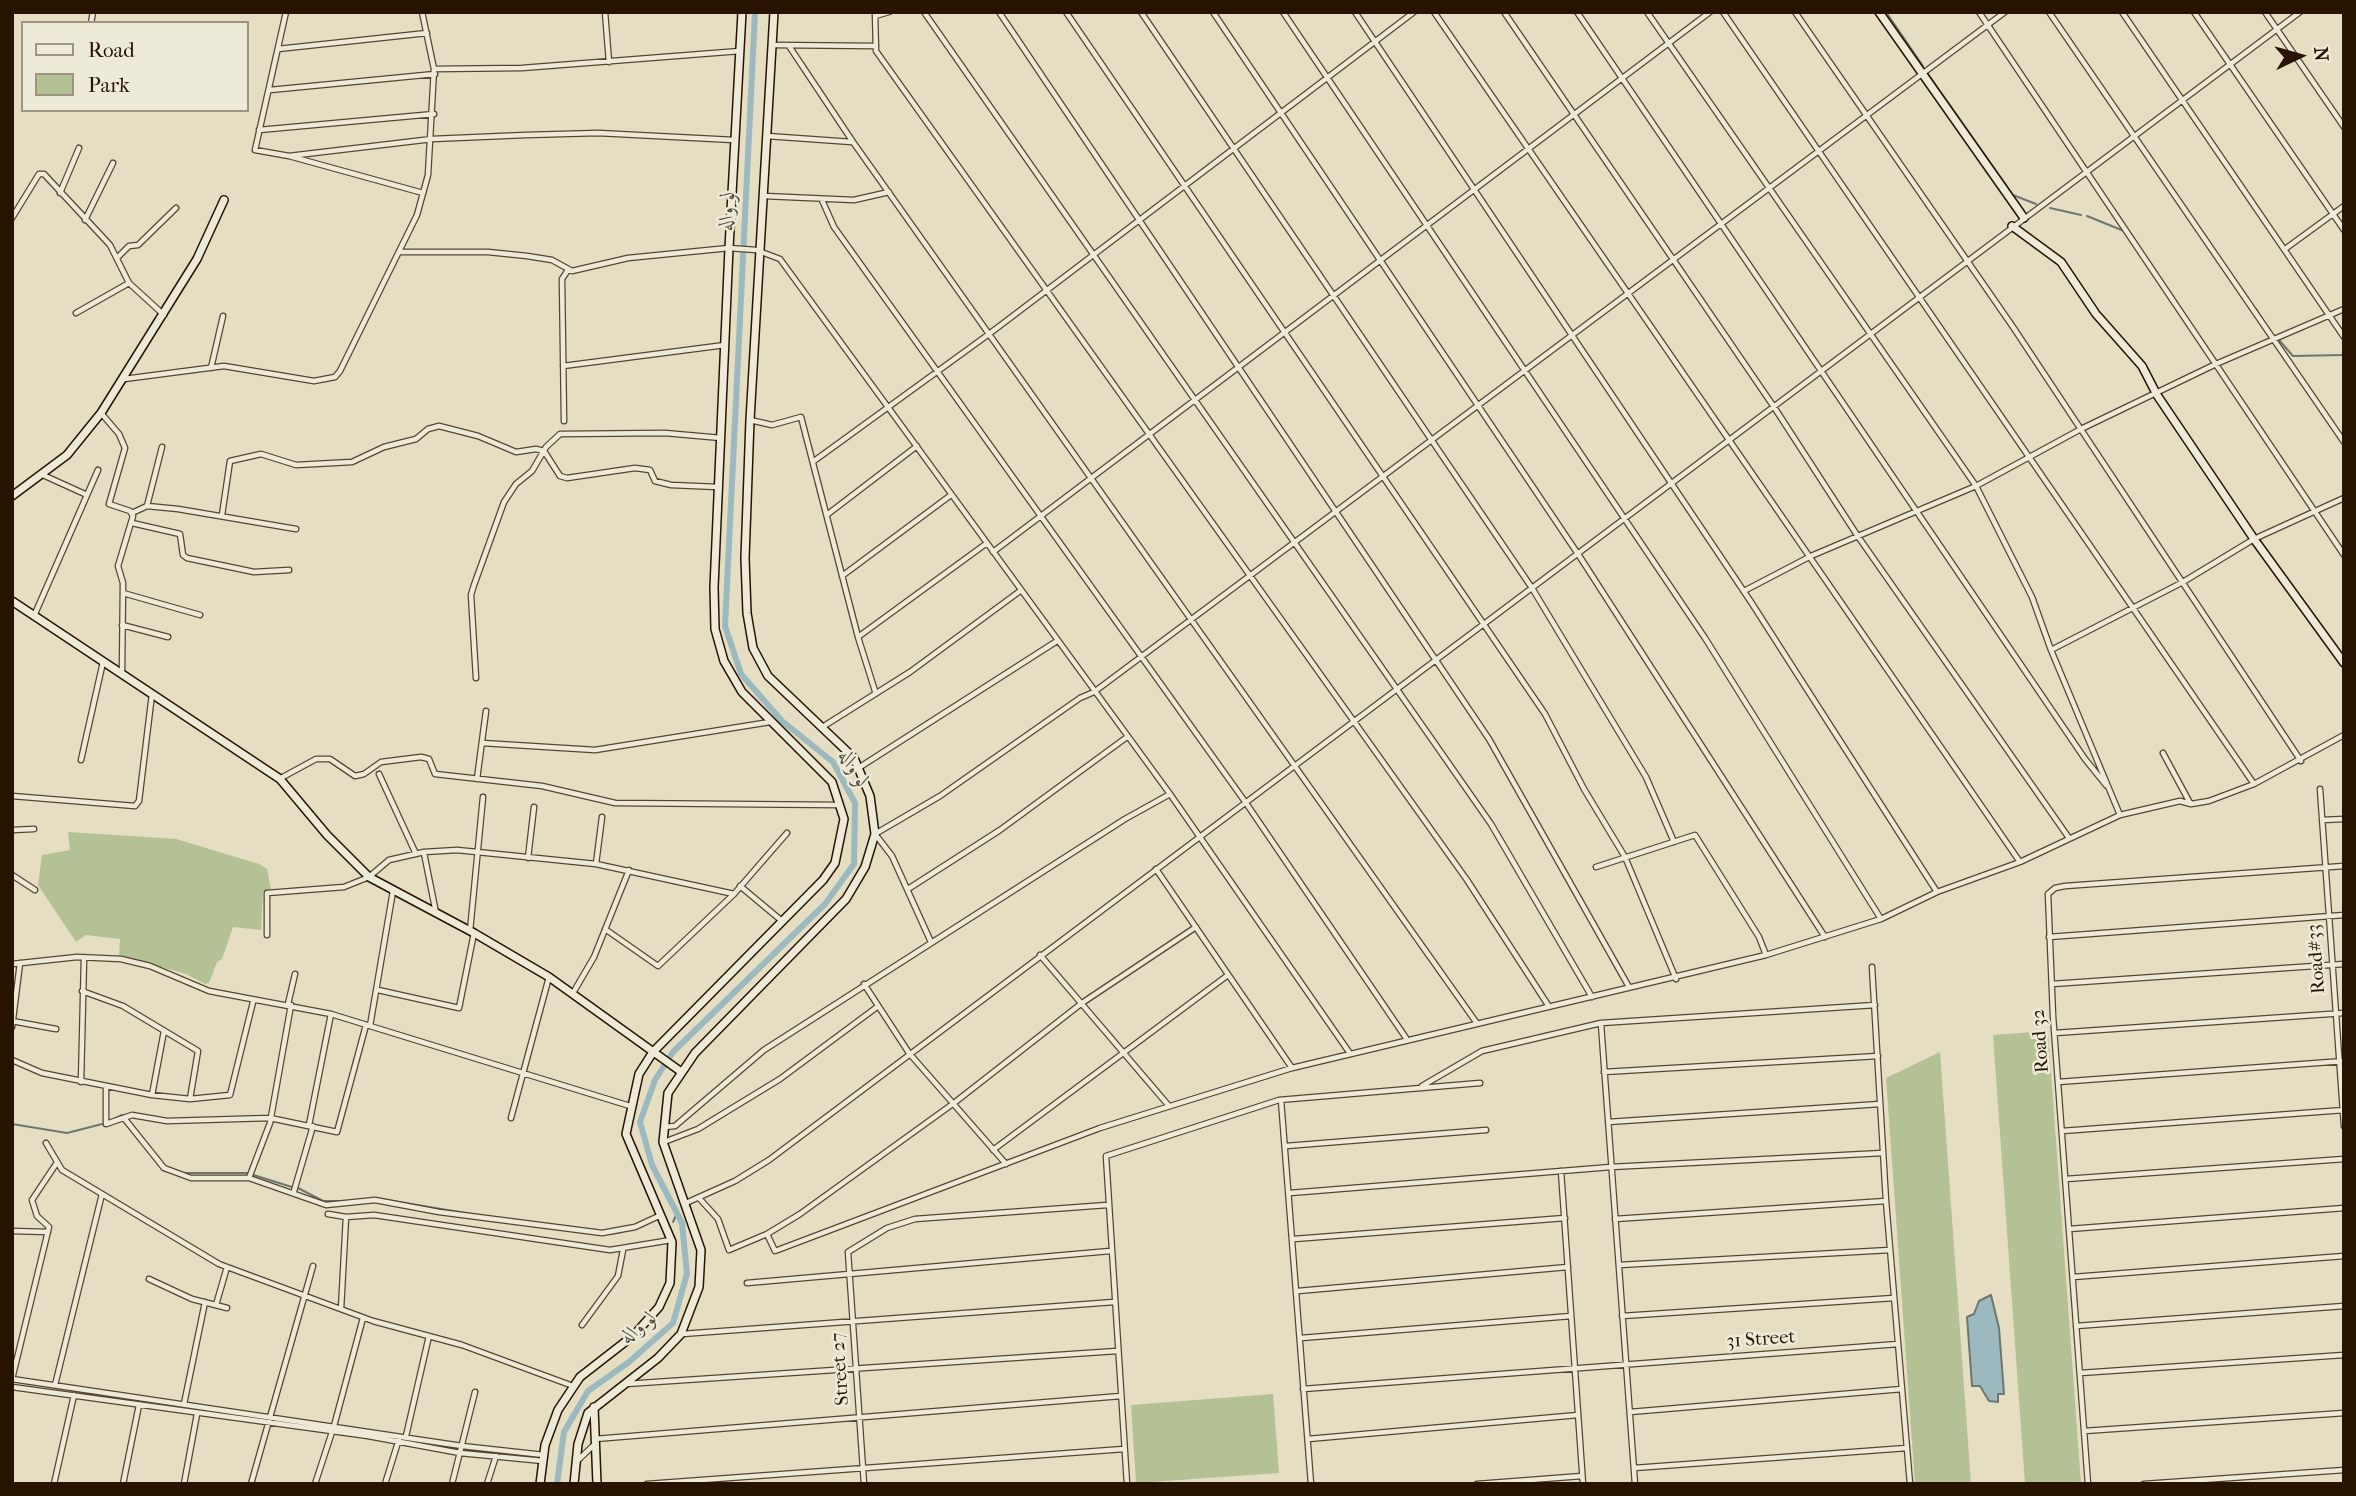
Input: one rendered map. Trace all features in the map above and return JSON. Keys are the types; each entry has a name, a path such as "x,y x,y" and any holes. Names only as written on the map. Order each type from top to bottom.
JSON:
{"street":[{"path":"286,12 255,150 289,156 423,193"},
{"path":"124,379 211,368 262,371 314,381 335,377 417,215 423,193 432,139 434,72 422,12"},
{"path":"605,12 609,62"},
{"path":"540,1484 543,1458 558,1410 580,1377 634,1335 659,1307 670,1283 671,1240 626,1134 639,1074 823,880 835,863 844,819 832,782 791,738 770,722 742,692 724,661 715,629 725,345 742,12"},
{"path":"574,1484 587,1413 658,1357 681,1334 699,1287 701,1251 663,1142 668,1093 678,1070 846,898 865,867 875,834 870,796 859,767 846,748 768,676 759,663 751,640 744,588 758,250 774,12"},
{"path":"889,12 875,14 876,51 1354,721 1466,880 1548,1005"},
{"path":"924,12 1491,824 1591,997"},
{"path":"999,12 1489,739 1629,987"},
{"path":"1066,12 1287,331 1545,714 1584,789 1625,857 1676,979"},
{"path":"1141,12 1532,588 1646,777 1674,842"},
{"path":"1213,12 1578,554 1825,937"},
{"path":"1283,12 1705,638 1881,919"},
{"path":"1355,12 1744,591 1937,892"},
{"path":"814,461 937,373 1414,12"},
{"path":"1434,12 2020,862"},
{"path":"1504,12 1774,407 1857,535 2069,838"},
{"path":"1577,12 2085,759 2106,785"},
{"path":"1647,12 1976,486 2032,597 2051,650 2120,815"},
{"path":"993,552 1710,12"},
{"path":"1723,12 2254,784"},
{"path":"1795,12 2081,429 2301,761"},
{"path":"1879,12 2024,218"},
{"path":"1979,12 2344,555"},
{"path":"875,834 940,796 1080,698 1094,692 2005,12"},
{"path":"2049,12 2344,442"},
{"path":"2122,12 2344,337"},
{"path":"2194,12 2344,230"},
{"path":"2265,12 2344,127"},
{"path":"686,1203 769,1160 2300,12"},
{"path":"278,49 427,33"},
{"path":"772,45 876,47"},
{"path":"789,46 853,142 1296,764 1476,1022"},
{"path":"270,90 434,72 741,51"},
{"path":"259,130 434,114"},
{"path":"289,156 432,139 598,133 734,140"},
{"path":"767,136 853,142"},
{"path":"60,193 79,148"},
{"path":"85,220 113,163"},
{"path":"12,218 41,173 118,257 129,283 163,315"},
{"path":"763,195 854,200 889,192"},
{"path":"12,496 67,455 101,413 197,260 224,200"},
{"path":"822,200 834,227 1246,803 1406,1038"},
{"path":"2285,248 2344,206"},
{"path":"118,257 129,246 138,245 176,208"},
{"path":"2012,226 2061,262 2095,314 2142,366 2157,395 2254,539 2344,663"},
{"path":"399,252 488,252 552,260 568,269 628,258 732,248 758,250 780,259 1170,794 1349,1052"},
{"path":"564,421 562,279 568,269"},
{"path":"76,313 129,283"},
{"path":"1744,591 1857,535 1976,486 2081,429 2157,395 2216,364 2344,309"},
{"path":"211,368 223,316"},
{"path":"563,366 725,345"},
{"path":"101,413 119,434 125,448 109,504 132,513 147,506 222,515 296,529"},
{"path":"750,420 772,425 802,417 858,637 875,691"},
{"path":"222,515 230,461 261,454 296,465 352,462 384,447 416,439 428,429 439,426 478,436 516,452 536,449 544,451 560,476 566,478 635,468 650,470 656,481 671,485 719,487"},
{"path":"477,678 471,595 474,585 505,502 516,484 532,471 544,451 560,434 665,433 721,438"},
{"path":"828,514 917,446"},
{"path":"147,506 162,447"},
{"path":"34,616 98,471"},
{"path":"43,475 87,495"},
{"path":"842,576 951,495"},
{"path":"2051,650 2183,582 2254,539 2344,498"},
{"path":"122,673 123,593 118,566 132,523 132,513"},
{"path":"132,523 180,534 183,555 187,558 254,572 289,570"},
{"path":"858,637 987,543"},
{"path":"824,726 875,691 910,672 1020,591"},
{"path":"123,593 200,615"},
{"path":"12,601 280,779 327,835 369,877 472,932 549,978 678,1070"},
{"path":"122,625 168,637"},
{"path":"859,767 1057,641"},
{"path":"81,760 103,661"},
{"path":"12,796 135,806 139,802 153,693"},
{"path":"477,779 486,711"},
{"path":"482,743 595,750 770,722"},
{"path":"767,1234 775,1251 1169,1106 1292,1068 1548,1005 1676,979 1825,937 1881,919 1937,892 2020,862 2120,815 2180,801 2191,804 2209,801 2254,784 2301,761 2344,735"},
{"path":"908,889 1000,830 1127,737"},
{"path":"2163,753 2191,804"},
{"path":"280,779 316,760 330,759 355,776 364,774 381,762 421,757 429,759 435,774 542,786 615,803 841,805"},
{"path":"379,774 416,854"},
{"name":"Road#33","path":"2320,789 2344,1126"},
{"path":"663,1127 675,1126 764,1049 1170,794"},
{"path":"378,990 460,1008 472,932 483,797"},
{"path":"528,858 534,807"},
{"path":"596,864 602,817"},
{"path":"2322,820 2344,819"},
{"path":"12,830 34,829"},
{"path":"605,929 658,966 734,894 787,833"},
{"path":"875,834 892,856 931,942"},
{"path":"1596,867 1695,835 1759,937 1766,955"},
{"path":"424,852 436,914"},
{"path":"267,935 267,893 344,887 369,877 389,860 424,852 478,853 596,864 734,894"},
{"name":"Road 32","path":"2088,1484 2058,1082 2048,894 2055,888 2344,866"},
{"path":"1156,869 1292,1068"},
{"path":"572,993 594,957 629,870"},
{"path":"12,875 35,890"},
{"path":"740,886 782,921"},
{"path":"106,1086 106,1124 132,1115 167,1121 270,1118 337,1132 378,990 393,890"},
{"path":"2049,937 2344,915"},
{"path":"699,1198 718,1219 729,1250 767,1234 800,1214 954,1103 1082,1003 1196,927"},
{"path":"1040,956 1169,1106"},
{"path":"12,964 84,958 121,959 150,966 209,991 253,1002 290,1004 331,1014 630,1107"},
{"path":"81,1082 84,958"},
{"path":"12,1027 20,963"},
{"path":"2052,984 2344,964"},
{"path":"1872,967 1886,1201 1910,1484"},
{"path":"249,1178 270,1118 295,974"},
{"path":"993,1150 1228,975"},
{"path":"510,1118 549,978"},
{"path":"864,984 909,1053 1006,1164"},
{"path":"82,991 123,1006 198,1051 190,1099"},
{"path":"12,1060 42,1073 152,1095 190,1099 230,1095 253,1002"},
{"path":"1418,1088 1482,1051 1601,1023 1875,1005"},
{"path":"663,1142 698,1129 780,1079 877,1007"},
{"path":"2055,1034 2344,1013"},
{"path":"294,1191 311,1125 331,1014"},
{"path":"13,1021 56,1029"},
{"path":"1601,1023 1635,1484"},
{"path":"152,1095 164,1031"},
{"path":"1604,1072 1878,1056"},
{"path":"2058,1082 2341,1061"},
{"path":"1127,1484 1104,1158 1108,1154 1281,1100 1480,1083"},
{"path":"1281,1100 1294,1239 1311,1484"},
{"path":"1608,1122 1880,1104"},
{"path":"2062,1131 2343,1110"},
{"path":"124,1118 164,1168 191,1178 249,1178 294,1191 326,1205 375,1200 439,1212 603,1233 635,1227 662,1215"},
{"path":"1286,1146 1486,1130"},
{"path":"46,1143 56,1164 227,1267 363,1318 462,1345 574,1387"},
{"path":"1290,1193 1611,1167 1883,1153"},
{"path":"2066,1179 2344,1159"},
{"path":"56,1164 32,1200 37,1216 49,1227 12,1379 543,1458"},
{"path":"1561,1171 1583,1484"},
{"path":"55,1385 102,1194"},
{"path":"1615,1219 1886,1201"},
{"name":"Street 27","path":"864,1484 849,1274 848,1252 853,1246 902,1222 1107,1205"},
{"path":"2069,1230 2344,1208"},
{"path":"328,1214 346,1217 374,1215 624,1250 671,1240"},
{"path":"341,1309 346,1217"},
{"path":"1294,1239 1565,1218"},
{"path":"12,1231 48,1232"},
{"path":"582,1325 618,1276 624,1250"},
{"path":"1619,1265 1890,1250"},
{"path":"747,1283 1110,1251"},
{"path":"2073,1277 2344,1256"},
{"path":"251,1484 313,1266"},
{"path":"216,1305 227,1267"},
{"path":"1298,1291 1568,1267"},
{"path":"149,1279 227,1308"},
{"path":"1622,1316 1895,1298"},
{"path":"184,1404 205,1302"},
{"path":"681,1334 1114,1302"},
{"path":"2076,1326 2344,1306"},
{"path":"1301,1338 1571,1316"},
{"path":"315,1484 334,1426 363,1318"},
{"path":"385,1484 429,1336"},
{"name":"31 Street","path":"1303,1389 1898,1344"},
{"path":"620,1385 1117,1351"},
{"path":"2080,1373 2344,1355"},
{"path":"12,1387 331,1432 401,1437 460,1453 543,1458"},
{"path":"1630,1412 1902,1389"},
{"path":"452,1484 475,1392"},
{"path":"54,1484 74,1395"},
{"path":"576,1462 596,1441 1121,1396"},
{"path":"123,1484 139,1405"},
{"path":"594,1407 597,1484"},
{"path":"2084,1431 2344,1413"},
{"path":"184,1484 197,1414"},
{"path":"1308,1439 1578,1415"},
{"path":"1634,1468 1907,1448"},
{"path":"647,1484 1124,1449"},
{"path":"487,1484 496,1456"},
{"path":"2144,1484 2344,1470"},
{"path":"1478,1484 1582,1476"}],"green space":[{"path":"68,832 176,839 259,864 267,869 271,889 263,892 261,930 233,927 222,959 217,962 209,983 205,984 186,974 119,955 120,939 86,935 76,942 38,885 42,855 70,850"},
{"path":"2048,1031 2081,1484 2025,1484 1993,1035"},
{"path":"1940,1052 1971,1484 1915,1484 1886,1078"},
{"path":"1273,1394 1279,1473 1136,1483 1131,1405"}],"water":[{"path":"1991,1295 1999,1328 2004,1394 1998,1394 1998,1402 1989,1401 1980,1386 1972,1386 1967,1317 1974,1314 1979,1301"}],"waterway":[{"name":"لو واله","path":"557,1484 564,1432 588,1391 629,1362 673,1323 687,1274 682,1223 652,1165 640,1122 655,1080 673,1052 825,904 854,864 855,803 833,762 782,721 741,674 725,626 755,12"},
{"path":"1886,12 1923,66"},
{"path":"1928,74 2013,195 2036,204"},
{"path":"2050,208 2081,215"},
{"path":"2087,216 2124,231"},
{"path":"2256,309 2261,317"},
{"path":"2279,340 2293,356 2344,355"},
{"path":"114,1119 122,1115 134,1127"},
{"path":"12,1124 67,1133 106,1123"},
{"path":"181,1173 247,1173 292,1187"},
{"path":"298,1188 323,1201 345,1201"},
{"path":"375,1198 483,1216"},
{"name":"لو واله","path":"673,1222 677,1213"},
{"path":"610,1234 622,1232"}]}
